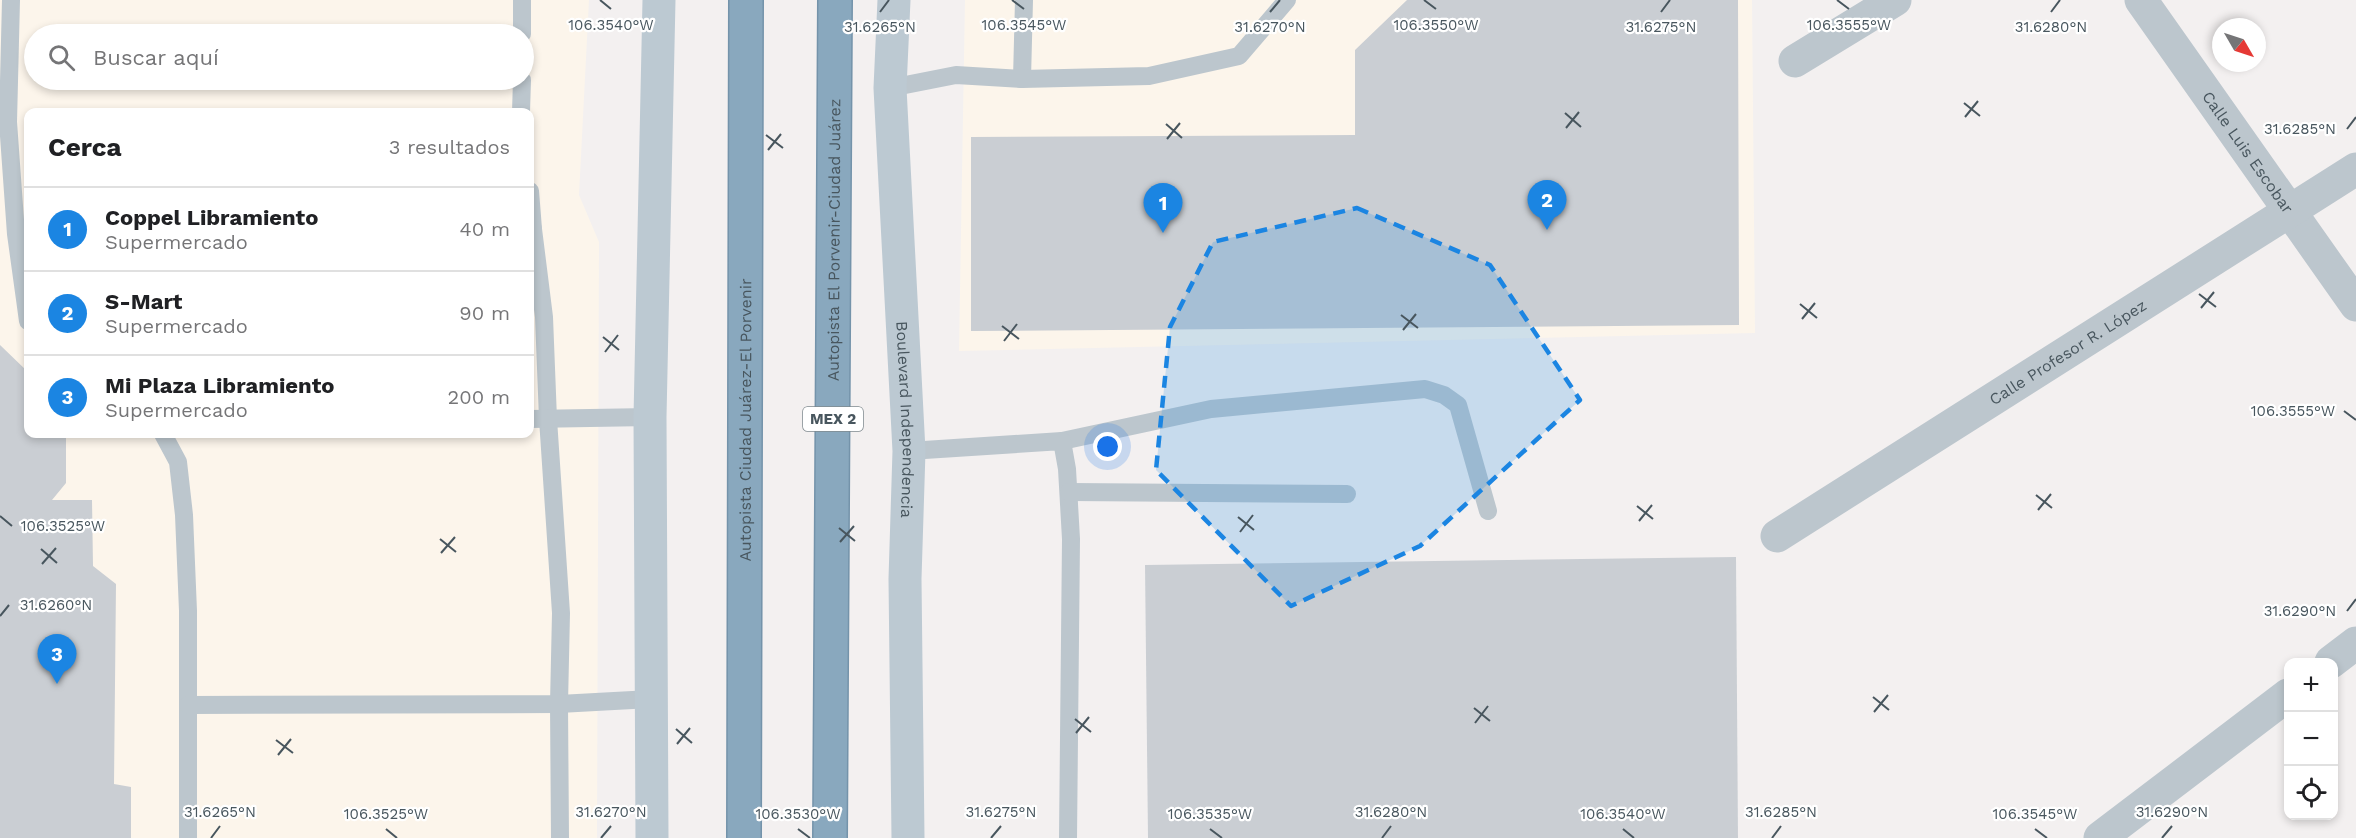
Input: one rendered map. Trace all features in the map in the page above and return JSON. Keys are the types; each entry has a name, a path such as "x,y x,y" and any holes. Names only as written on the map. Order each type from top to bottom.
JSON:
{"highway":[{"name":"Autopista Ciudad Juárez-El Porvenir","path":"744,838 746,0"},
{"name":"Autopista El Porvenir-Ciudad Juárez","path":"830,838 835,0"}],"main road":[{"path":"652,838 650,417 659,0"},
{"name":"Boulevard Independencia","path":"894,0 890,88 909,451 905,579 908,838"}],"street":[{"path":"1795,61 1895,0"},
{"name":"Calle Luis Escobar","path":"2141,0 2356,305"},
{"name":"Calle Profesor R. López","path":"1778,536 2356,169"},
{"path":"2337,658 2356,643"},
{"path":"2100,838 2284,699"}],"lane":[{"path":"11,0 8,122 24,263"},
{"path":"522,0 522,24"},
{"path":"1022,79 1024,0"},
{"path":"890,88 957,75 1022,79 1149,76 1239,56 1287,0"},
{"path":"521,108 522,90"},
{"path":"534,249 544,317 561,614 560,838"},
{"path":"909,451 1062,441 1211,409 1425,389 1444,395 1458,405 1488,511"},
{"path":"534,419 650,417"},
{"path":"165,438 178,462 184,515 188,838"},
{"path":"1062,441 1069,492 1071,539 1068,838"},
{"path":"1069,492 1347,494"},
{"path":"188,705 559,704 651,699"}],"highlighted area":[{"path":"1357,208 1490,265 1580,400 1420,546 1291,606 1156,470 1170,327 1213,242"}],"shaded area":[{"path":"0,0 589,0 579,195 599,242 597,838 0,838"},
{"path":"965,0 1752,0 1755,333 959,351"}],"building":[{"path":"1407,0 1738,0 1739,325 971,331 971,137 1355,135 1355,50"},
{"path":"0,345 24,368 24,438 66,438 66,483 52,500 92,500 93,566 116,584 114,784 131,787 131,838 0,838"},
{"path":"1736,557 1738,838 1148,838 1145,565"}],"place":[{"name":"S-Mart","path":"1547,230"},
{"name":"Coppel Libramiento","path":"1163,233"},
{"name":"Mi Plaza Libramiento","path":"57,684"}]}
